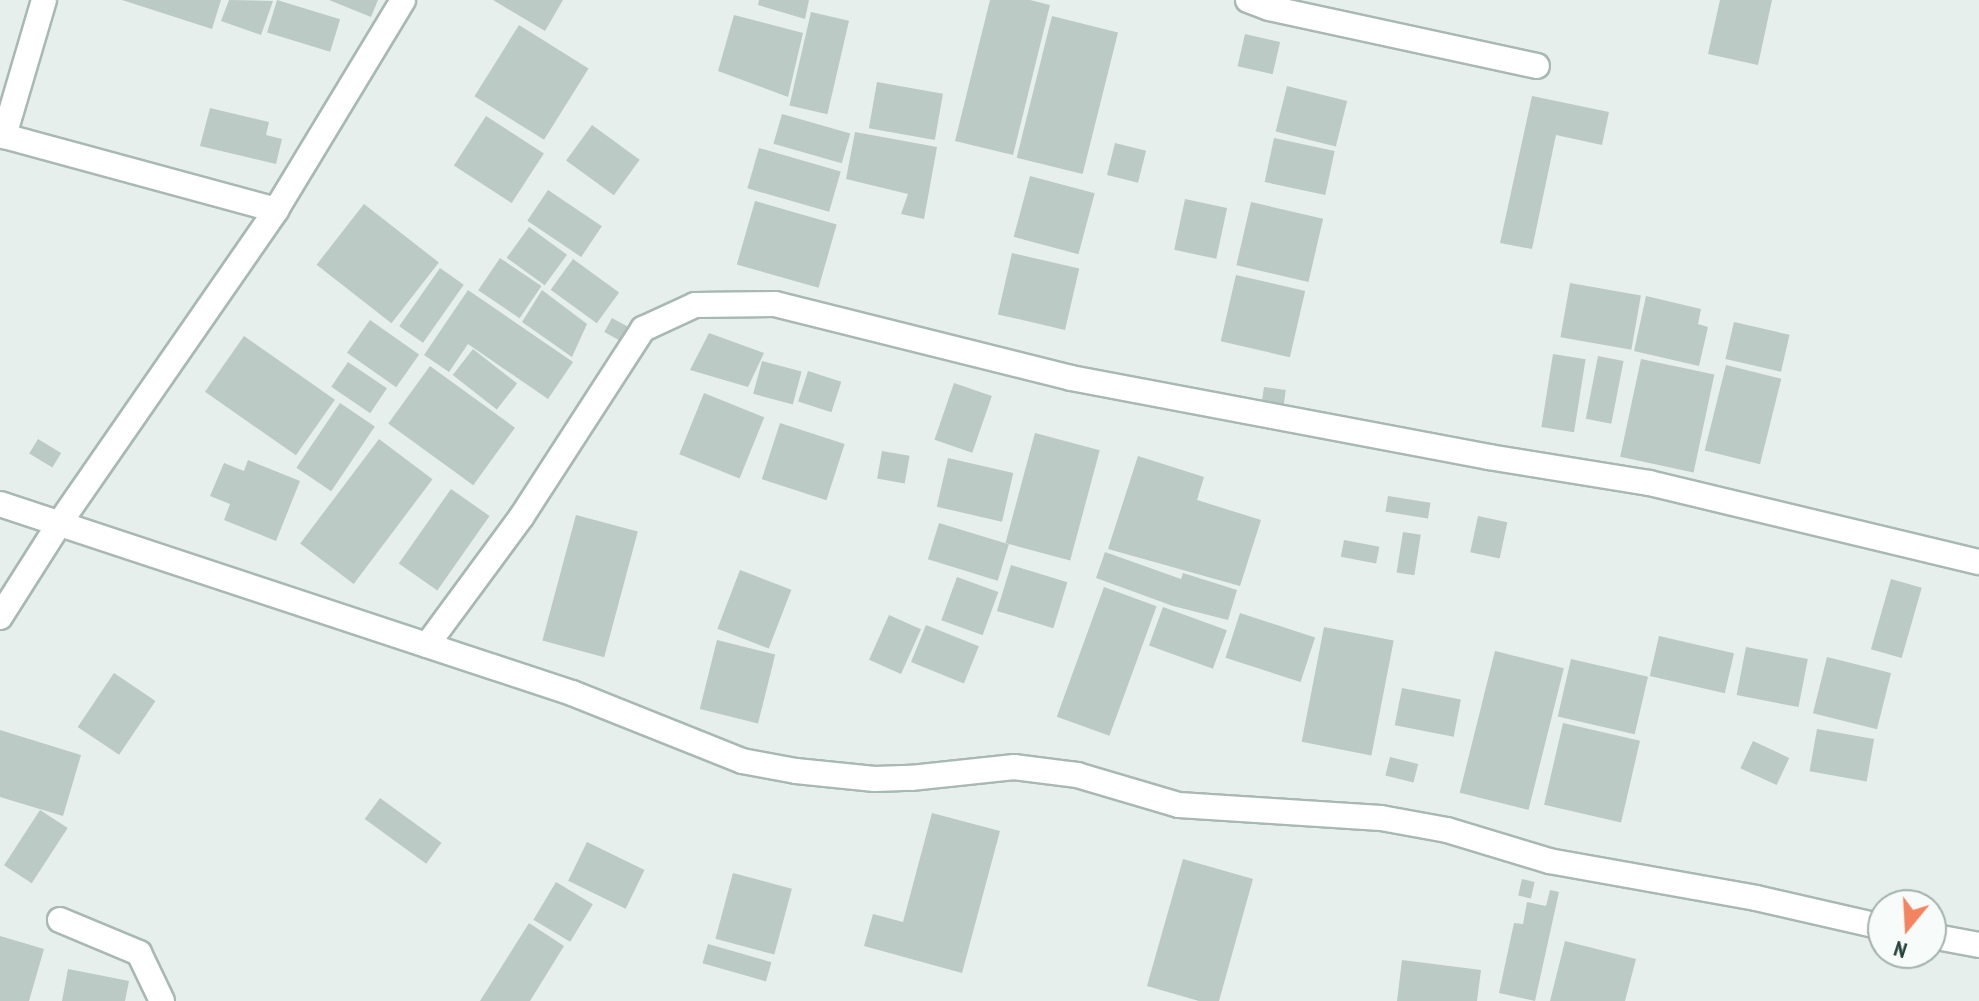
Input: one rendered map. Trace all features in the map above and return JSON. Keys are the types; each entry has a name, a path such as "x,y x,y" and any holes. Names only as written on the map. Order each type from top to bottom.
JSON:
{"street":[{"path":"44,0 4,136 276,210"},
{"path":"0,617 61,521 276,210 403,0"},
{"path":"1248,0 1284,12 1537,66"},
{"path":"427,645 522,516 643,329 695,305 775,304 1071,378 1489,457 1649,483 1979,562"},
{"path":"0,504 61,521 572,693 742,761 796,771 911,778 1014,767 1077,775 1179,805 1381,818 1447,830 1549,861 1756,898 1867,923"},
{"path":"60,920 139,953 162,1001"},
{"path":"1947,938 1978,943"}],"building":[{"path":"122,0 221,0 212,29"},
{"path":"229,0 273,1 261,35 221,21"},
{"path":"277,0 340,19 330,52 267,33"},
{"path":"329,0 378,0 371,17"},
{"path":"493,0 563,0 545,31"},
{"path":"759,0 809,0 805,19 758,5"},
{"path":"990,0 1030,0 1050,5 1013,155 955,141"},
{"path":"1720,0 1772,0 1758,65 1708,54"},
{"path":"811,12 849,21 827,114 789,106"},
{"path":"734,15 803,33 788,97 718,71"},
{"path":"1052,16 1118,32 1083,174 1017,158"},
{"path":"519,25 589,68 544,140 474,96"},
{"path":"1245,34 1280,42 1273,74 1238,66"},
{"path":"877,82 943,94 935,140 869,128"},
{"path":"1287,86 1347,101 1336,147 1276,132"},
{"path":"1532,96 1609,112 1602,145 1556,135 1532,249 1500,243"},
{"path":"210,108 269,122 266,135 282,139 276,164 200,146"},
{"path":"782,114 850,134 842,163 773,144"},
{"path":"486,116 544,154 512,203 454,165"},
{"path":"592,125 640,160 614,195 566,161"},
{"path":"855,132 937,147 924,219 901,214 908,194 846,179"},
{"path":"1274,138 1335,151 1325,195 1265,182"},
{"path":"1115,143 1146,151 1138,183 1107,175"},
{"path":"759,148 841,171 829,212 747,188"},
{"path":"1030,176 1095,193 1078,254 1014,237"},
{"path":"548,190 602,226 581,257 527,221"},
{"path":"1185,199 1227,208 1216,259 1174,250"},
{"path":"755,201 837,224 819,288 737,264"},
{"path":"1251,202 1323,219 1308,282 1236,265"},
{"path":"364,204 439,262 391,323 317,265"},
{"path":"529,227 567,255 545,285 507,258"},
{"path":"1012,253 1079,269 1065,330 998,314"},
{"path":"500,258 541,286 520,318 478,290"},
{"path":"573,259 619,293 597,323 551,290"},
{"path":"440,268 464,285 423,343 399,326"},
{"path":"1236,275 1305,291 1290,357 1221,341"},
{"path":"1570,283 1641,296 1631,350 1560,337"},
{"path":"468,290 573,362 548,399 468,344 449,372 424,355"},
{"path":"542,290 587,324 572,357 522,322"},
{"path":"1646,296 1701,309 1698,324 1708,327 1699,366 1634,351"},
{"path":"612,318 635,331 627,345 604,332"},
{"path":"370,320 419,354 396,387 347,353"},
{"path":"1734,322 1790,335 1781,372 1725,359"},
{"path":"709,333 764,353 748,387 690,370"},
{"path":"244,336 335,400 296,455 205,392"},
{"path":"473,349 517,383 497,409 453,375"},
{"path":"1553,354 1586,359 1574,432 1541,427"},
{"path":"1598,356 1624,361 1611,424 1586,419"},
{"path":"1641,359 1714,375 1694,472 1620,457"},
{"path":"762,361 802,372 793,404 753,394"},
{"path":"348,362 387,388 370,413 331,387"},
{"path":"1726,365 1781,379 1760,464 1705,450"},
{"path":"430,366 515,428 473,485 388,423"},
{"path":"808,371 841,382 831,412 798,401"},
{"path":"954,383 992,396 972,453 934,440"},
{"path":"1264,387 1286,390 1283,409 1261,406"},
{"path":"704,393 764,417 740,479 679,454"},
{"path":"340,403 375,426 331,491 296,468"},
{"path":"780,423 845,444 826,500 762,479"},
{"path":"1035,433 1100,450 1070,560 1005,543"},
{"path":"38,439 61,453 52,467 29,454"},
{"path":"379,439 433,479 354,584 300,544"},
{"path":"882,451 910,456 905,483 877,479"},
{"path":"1138,456 1204,477 1197,500 1261,520 1240,586 1108,549"},
{"path":"948,458 1013,473 1002,522 937,507"},
{"path":"248,460 300,481 276,541 224,520 230,504 210,496 224,463 244,471"},
{"path":"451,489 490,516 437,591 399,564"},
{"path":"1388,496 1430,503 1428,519 1385,512"},
{"path":"576,515 638,532 604,657 542,641"},
{"path":"1478,516 1507,522 1500,558 1470,552"},
{"path":"939,523 1009,544 998,581 928,559"},
{"path":"1403,532 1421,535 1414,575 1397,572"},
{"path":"1344,540 1379,547 1376,564 1341,557"},
{"path":"1105,552 1181,579 1183,573 1237,590 1228,620 1173,606 1096,578"},
{"path":"1011,565 1067,582 1053,628 997,611"},
{"path":"740,570 791,590 769,649 717,629"},
{"path":"957,577 998,592 983,635 941,620"},
{"path":"1891,579 1922,588 1902,658 1871,649"},
{"path":"1104,587 1157,606 1109,736 1057,717"},
{"path":"1163,607 1227,630 1213,669 1149,646"},
{"path":"1240,613 1315,637 1301,682 1225,658"},
{"path":"889,615 921,629 901,674 869,660"},
{"path":"926,625 979,646 964,683 911,662"},
{"path":"1324,627 1394,641 1371,755 1302,742"},
{"path":"1659,636 1734,653 1725,693 1650,676"},
{"path":"717,640 775,655 758,723 700,709"},
{"path":"1746,647 1808,659 1798,707 1737,695"},
{"path":"1495,651 1564,668 1529,810 1460,793"},
{"path":"1827,657 1891,673 1877,729 1813,713"},
{"path":"1571,659 1648,677 1635,734 1558,716"},
{"path":"114,673 155,701 119,755 78,727"},
{"path":"1402,688 1461,699 1454,737 1395,725"},
{"path":"1563,723 1640,741 1621,823 1544,805"},
{"path":"1817,729 1874,739 1867,781 1810,771"},
{"path":"0,730 81,755 63,816 0,797"},
{"path":"1753,741 1789,758 1777,785 1740,768"},
{"path":"1390,757 1418,764 1414,782 1385,775"},
{"path":"380,798 441,843 426,864 365,819"},
{"path":"40,810 68,828 32,883 4,865"},
{"path":"932,813 1000,831 962,973 864,946 873,914 903,922"},
{"path":"587,842 645,870 626,909 568,881"},
{"path":"1183,859 1253,879 1219,1001 1199,1001 1147,986"},
{"path":"733,873 792,889 774,954 715,939"},
{"path":"1522,879 1535,882 1531,898 1518,896"},
{"path":"556,882 593,904 570,942 533,920"},
{"path":"1550,890 1559,892 1535,1001 1499,993 1514,923 1523,924 1527,902 1546,906"},
{"path":"529,923 564,946 530,1001 480,1001"},
{"path":"0,936 44,949 29,1001 0,1001"},
{"path":"1565,941 1636,959 1625,1001 1550,1001"},
{"path":"708,944 771,962 766,981 702,963"},
{"path":"1402,960 1481,970 1477,1001 1397,1001"},
{"path":"68,969 129,981 125,1001 62,1001"}]}
